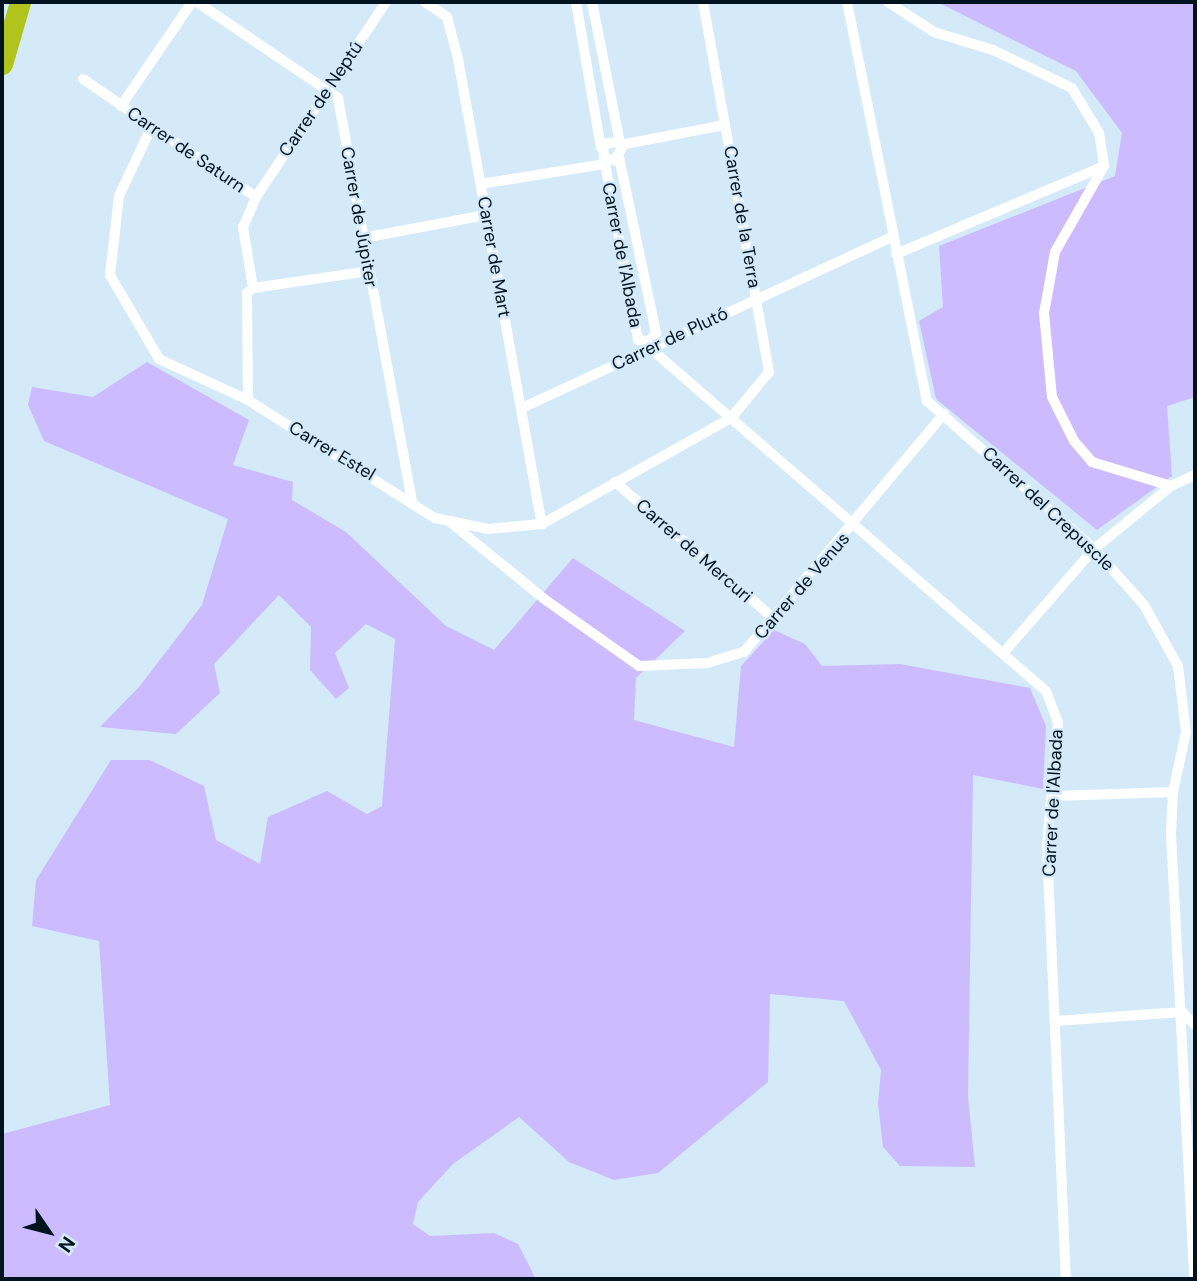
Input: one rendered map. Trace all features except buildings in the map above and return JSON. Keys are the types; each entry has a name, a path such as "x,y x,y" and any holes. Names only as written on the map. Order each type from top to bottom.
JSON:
{"highway":[{"path":"2,64 20,2"}],"street":[{"name":"Carrer de Júpiter","path":"195,2 338,98 412,502"},
{"path":"121,107 195,2"},
{"name":"Carrer de Neptú","path":"256,197 386,2"},
{"name":"Carrer de Mart","path":"425,2 447,16 524,407 542,524"},
{"name":"Carrer de l'Albada","path":"576,2 638,340 650,345 731,418 1004,651 1046,691 1058,722 1055,796 1047,846 1066,1279"},
{"path":"481,184 603,157 619,158 592,2"},
{"name":"Carrer de la Terra","path":"703,2 769,372 731,418"},
{"name":"Carrer del Crepuscle","path":"847,2 927,401 1094,549 1144,605 1178,666 1186,732 1173,792 1171,834 1194,1279"},
{"path":"888,2 934,32 992,50 1072,88 1099,133 1104,166 1055,252 1044,313 1052,397 1074,441 1092,462 1171,486"},
{"name":"Carrer de Saturn","path":"83,79 256,197 243,227 253,288 247,293 248,400"},
{"path":"603,157 608,140 618,144 725,125"},
{"name":"Carrer Estel","path":"152,128 119,196 110,275 159,359 248,400 435,518 488,529 542,524 731,418"},
{"name":"Carrer de l'Albada","path":"619,158 656,333 650,345"},
{"path":"896,254 1104,166"},
{"path":"363,238 486,215"},
{"name":"Carrer de Plutó","path":"524,407 650,345 892,237"},
{"path":"253,288 369,271"},
{"name":"Carrer de Venus","path":"449,521 547,601 639,666 707,663 744,652 857,523 943,414"},
{"path":"1004,651 1094,549 1171,486 1195,475"},
{"name":"Carrer de Mercuri","path":"615,482 774,620"},
{"path":"1055,796 1173,792"},
{"path":"1056,1021 1182,1012 1195,1025"}],"shaded area":[{"path":"937,2 1195,2 1195,397 1167,406 1172,476 1097,530 936,399 919,321 943,307 939,246 1115,176 1122,133 1076,71"},
{"path":"147,362 249,420 233,465 293,482 292,500 346,532 446,626 494,650 573,558 685,631 636,678 634,720 734,747 741,666 774,630 805,644 822,666 900,664 1030,688 1046,726 1043,789 973,775 968,1097 975,1167 900,1166 883,1147 878,1104 881,1070 844,1001 770,994 768,1082 658,1173 614,1180 569,1162 519,1117 453,1164 418,1202 413,1224 430,1236 494,1233 518,1244 536,1279 2,1279 2,1134 110,1105 99,941 32,926 36,880 111,760 150,760 204,786 216,840 260,864 268,817 327,791 367,814 382,806 395,639 366,624 335,653 349,688 336,699 310,670 311,627 279,595 214,664 220,693 176,734 100,727 139,687 202,605 228,519 44,441 28,405 32,387 93,397"}]}
